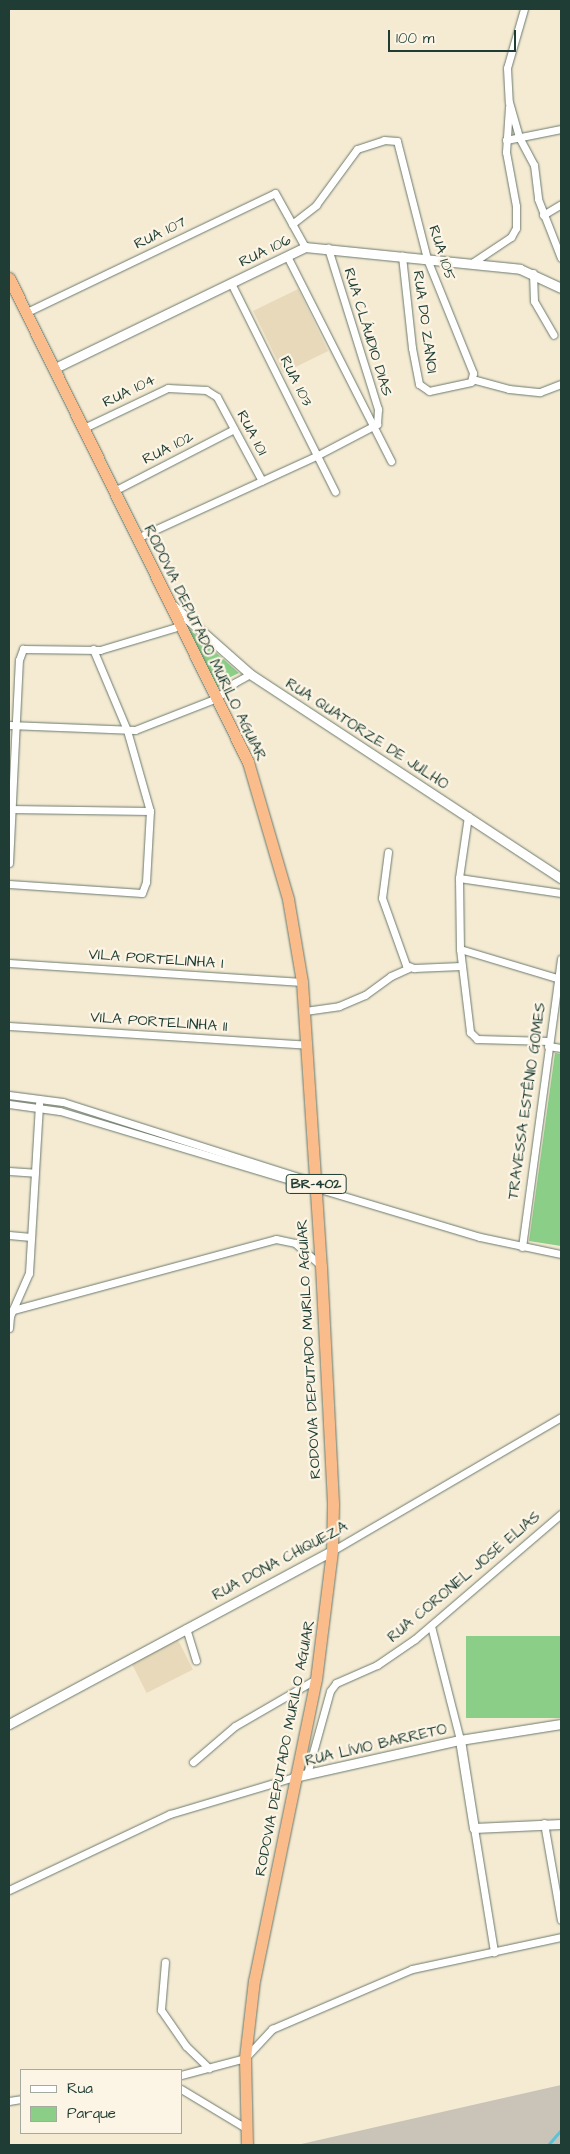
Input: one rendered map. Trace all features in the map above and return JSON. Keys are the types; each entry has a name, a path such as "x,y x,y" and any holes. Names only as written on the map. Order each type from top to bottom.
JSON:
{"highway":[{"name":"RODOVIA DEPUTADO MURILO AGUIAR","path":"9,278 248,762 268,825 288,899 302,982 319,1186 321,1266 333,1505 332,1551 316,1679 294,1777 254,1980 245,2058 247,2145"}],"street":[{"path":"472,263 511,237 516,228 516,206 506,140 509,102 507,68 524,9"},
{"path":"509,102 519,138 534,165 536,189 543,215 561,258"},
{"path":"506,140 561,129"},
{"name":"RUA 105","path":"292,224 316,205 357,149 373,142 394,139 400,149 426,259 473,376"},
{"name":"RUA 107","path":"27,312 275,193 304,247"},
{"path":"543,215 561,204"},
{"name":"RUA 106","path":"54,368 304,247 472,263 533,273 561,288"},
{"name":"RUA CLÁUDIO DIAS","path":"328,248 378,410 375,426"},
{"path":"287,256 375,426 391,461"},
{"name":"RUA DO ZANOI","path":"402,256 414,362 419,384 426,390 452,387 473,376"},
{"path":"533,273 534,301 554,335"},
{"name":"RUA 103","path":"231,283 335,492"},
{"path":"473,376 509,389 540,392 561,384"},
{"name":"RUA 104","path":"84,428 168,388 206,390 217,397"},
{"name":"RUA 101","path":"217,397 262,481"},
{"path":"137,538 318,455 375,426"},
{"name":"RUA 102","path":"114,491 234,429"},
{"name":"RUA QUATORZE DE JULHO","path":"167,601 250,674 561,878"},
{"path":"9,863 12,725 19,660 22,649 93,650 123,644 180,626"},
{"path":"9,884 142,893 146,882 150,812 127,730 93,650"},
{"path":"12,725 135,730 217,698 234,682 250,674"},
{"path":"10,809 150,812"},
{"path":"468,816 459,878 461,966 468,1025 473,1037 548,1044 561,1048"},
{"path":"388,852 382,898 402,958 409,968"},
{"path":"459,878 561,893"},
{"path":"460,949 559,979"},
{"name":"TRAVESSA ESTÊNIO GOMES","path":"522,1247 561,959"},
{"name":"VILA PORTELINHA I","path":"9,963 302,982"},
{"path":"304,1011 339,1006 365,995 391,976 409,968 461,966"},
{"name":"VILA PORTELINHA II","path":"9,1026 307,1045"},
{"path":"9,1095 40,1097 480,1237 561,1254"},
{"path":"9,1328 13,1310 29,1273 40,1097"},
{"path":"9,1104 39,1106 184,1144"},
{"path":"9,1171 35,1173"},
{"path":"9,1236 31,1237"},
{"path":"13,1310 276,1239 296,1243 321,1266"},
{"name":"RUA DONA CHIQUEZA","path":"9,1724 332,1551 561,1417"},
{"name":"RUA CORONEL JOSÉ ELIAS","path":"307,1774 332,1687 377,1665 431,1626 561,1514"},
{"path":"431,1626 460,1740 494,1952"},
{"path":"186,1628 196,1661"},
{"path":"193,1762 235,1726 316,1679"},
{"name":"RUA LÍVIO BARRETO","path":"9,1890 170,1814 307,1774 460,1740 561,1724"},
{"path":"474,1828 544,1823 561,1824"},
{"path":"544,1823 561,1920"},
{"path":"182,2075 245,2058 272,2029 355,1992 428,1964 494,1952 561,1936"},
{"path":"165,1962 161,2010 186,2046 208,2068"},
{"path":"182,2090 246,2128"}],"shaded area":[{"path":"298,289 328,351 283,373 253,311"},
{"path":"178,1640 193,1669 147,1693 132,1664"},
{"path":"561,2085 561,2145 297,2145"}],"green space":[{"path":"187,627 239,673 224,680 216,690"},
{"path":"555,1053 561,1054 561,1246 529,1241"},
{"path":"466,1636 561,1636 561,1718 466,1718"}],"waterway":[{"path":"548,2145 561,2130"}]}
